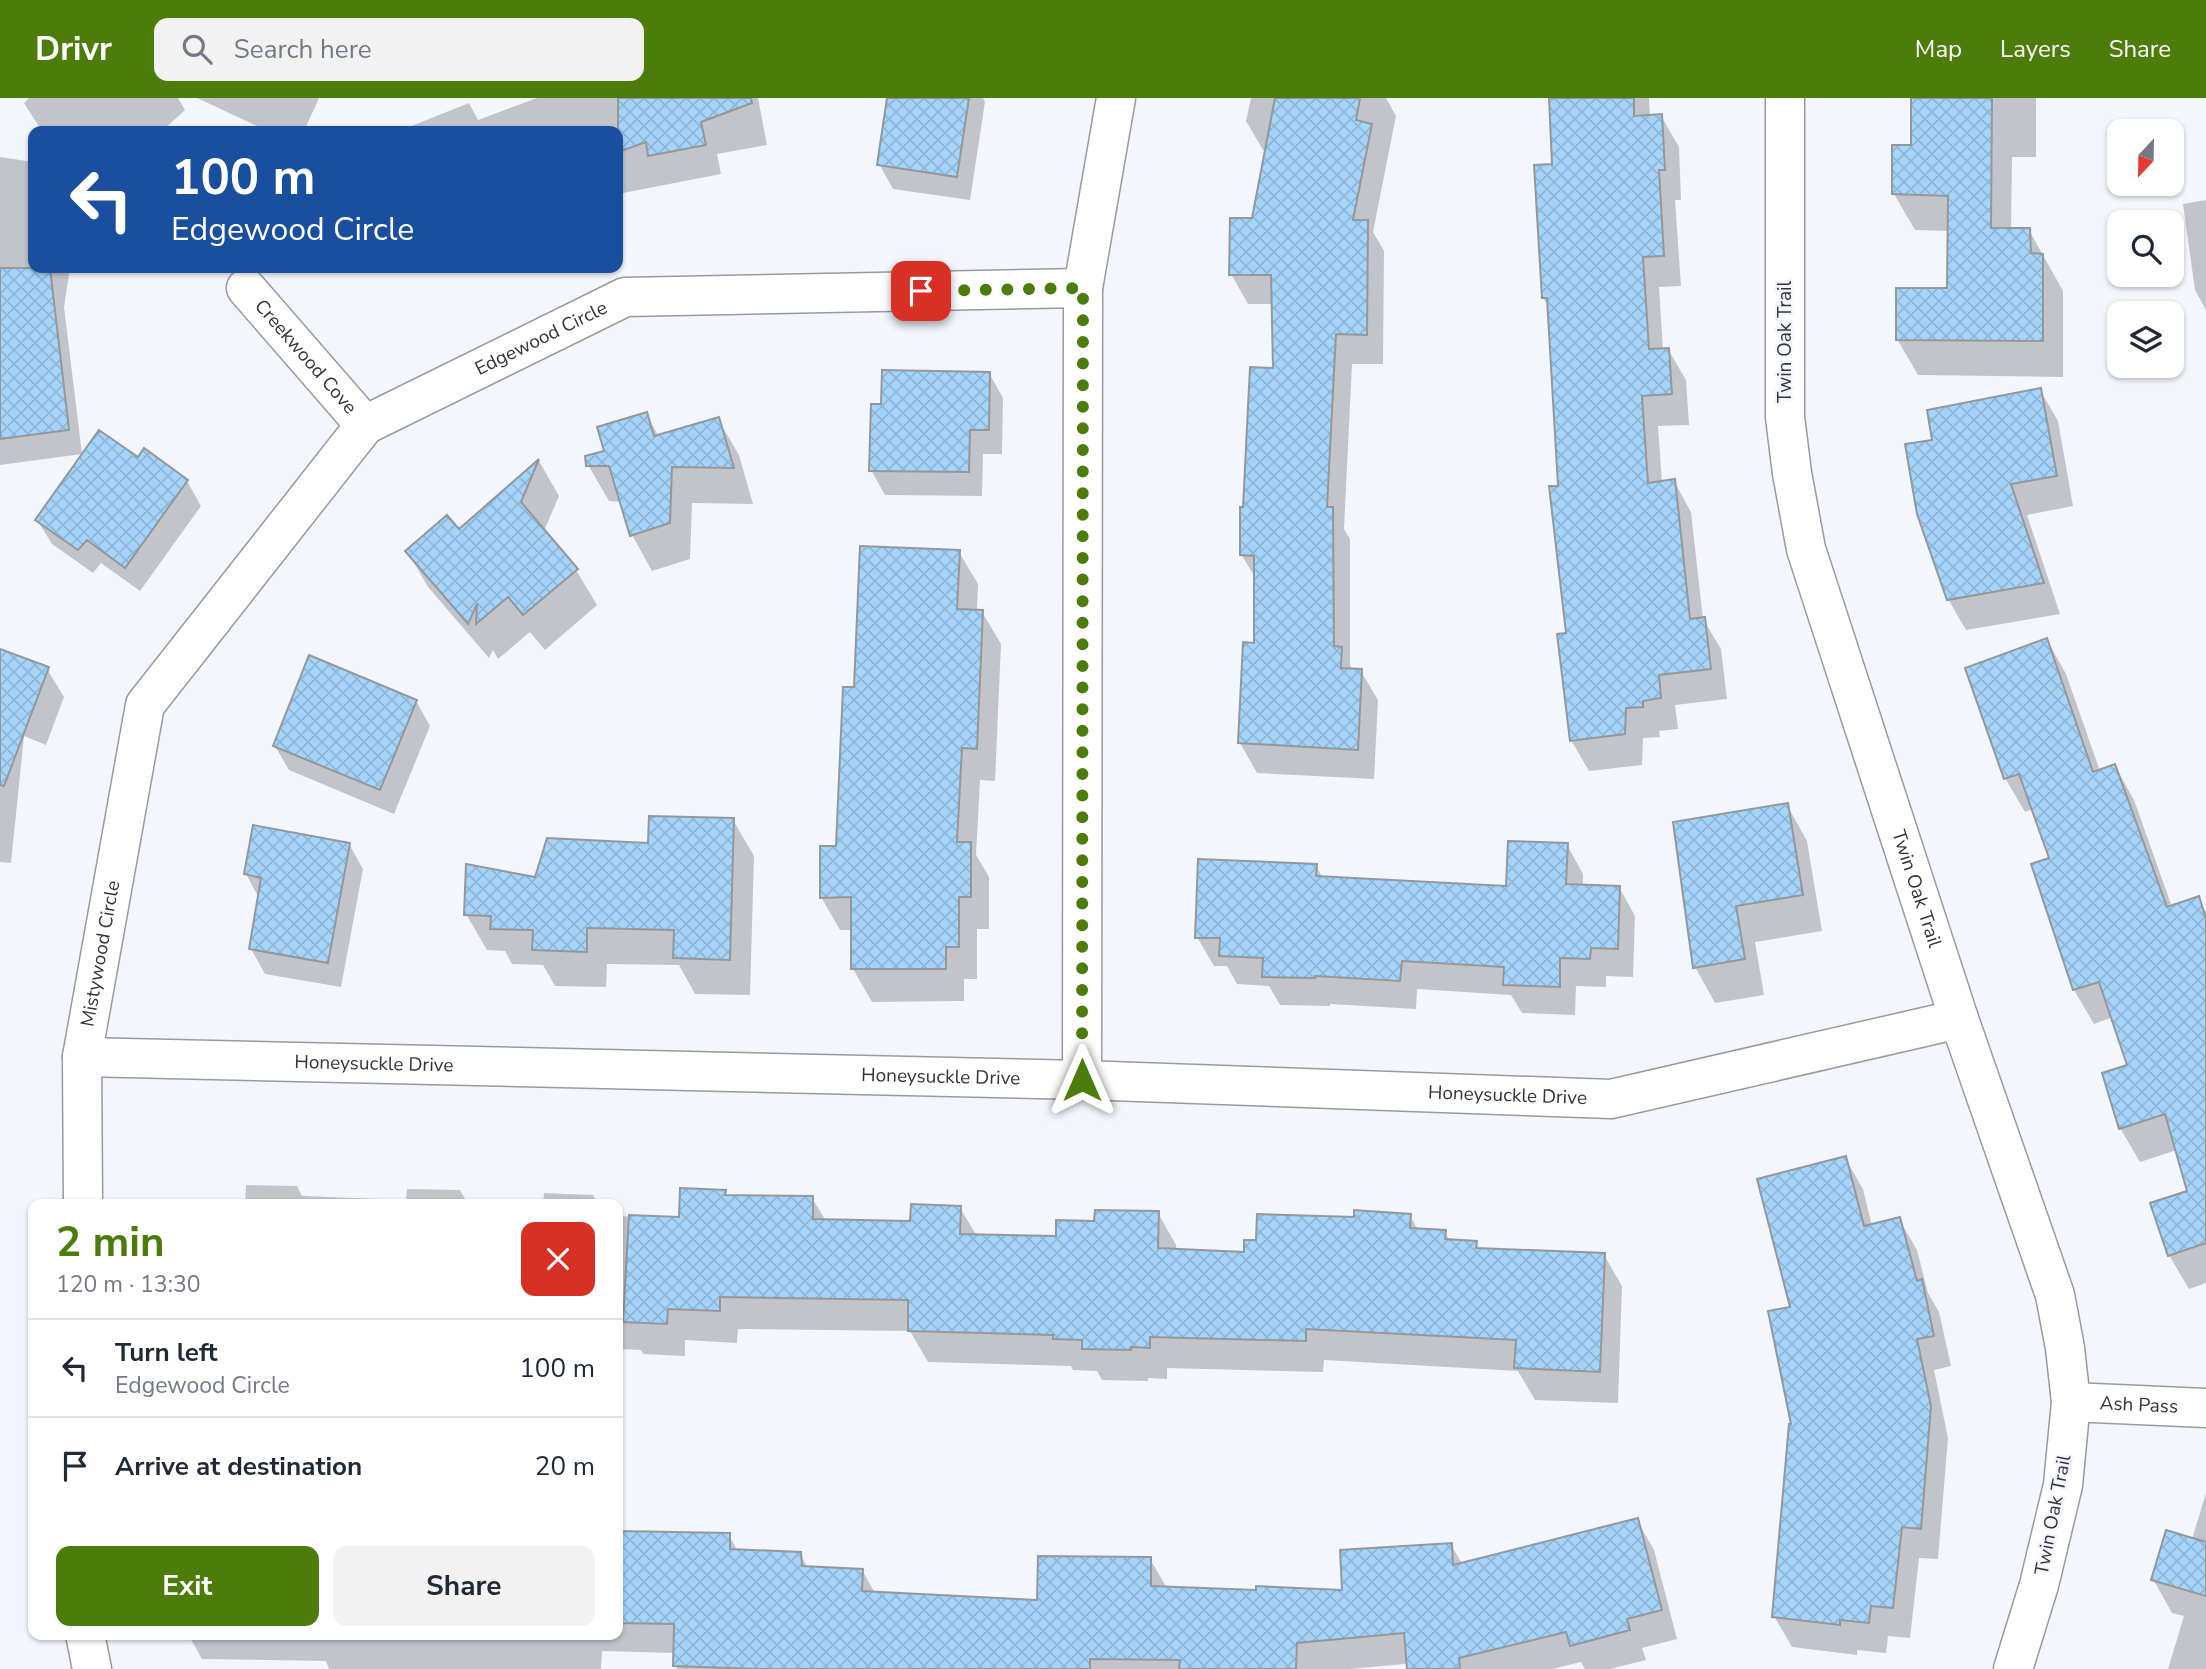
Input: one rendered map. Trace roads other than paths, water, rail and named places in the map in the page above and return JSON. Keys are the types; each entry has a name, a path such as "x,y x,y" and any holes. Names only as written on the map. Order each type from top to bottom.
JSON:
{"street":[{"path":"1082,1080 1083,288 1116,98"},
{"name":"Twin Oak Trail","path":"1785,98 1785,417 1806,549 1959,1019 2055,1295 2066,1348 2071,1402 2063,1485 2039,1585 2013,1669"},
{"name":"Creekwood Cove","path":"246,288 365,425"},
{"name":"Edgewood Circle","path":"145,705 365,425 625,297 1083,288"},
{"name":"Mistywood Circle","path":"83,1199 82,1057 145,705"},
{"name":"Honeysuckle Drive","path":"82,1057 1082,1080 1611,1099 1959,1019"},
{"name":"Ash Pass","path":"2071,1402 2206,1408"},
{"path":"86,1640 92,1669"}]}
